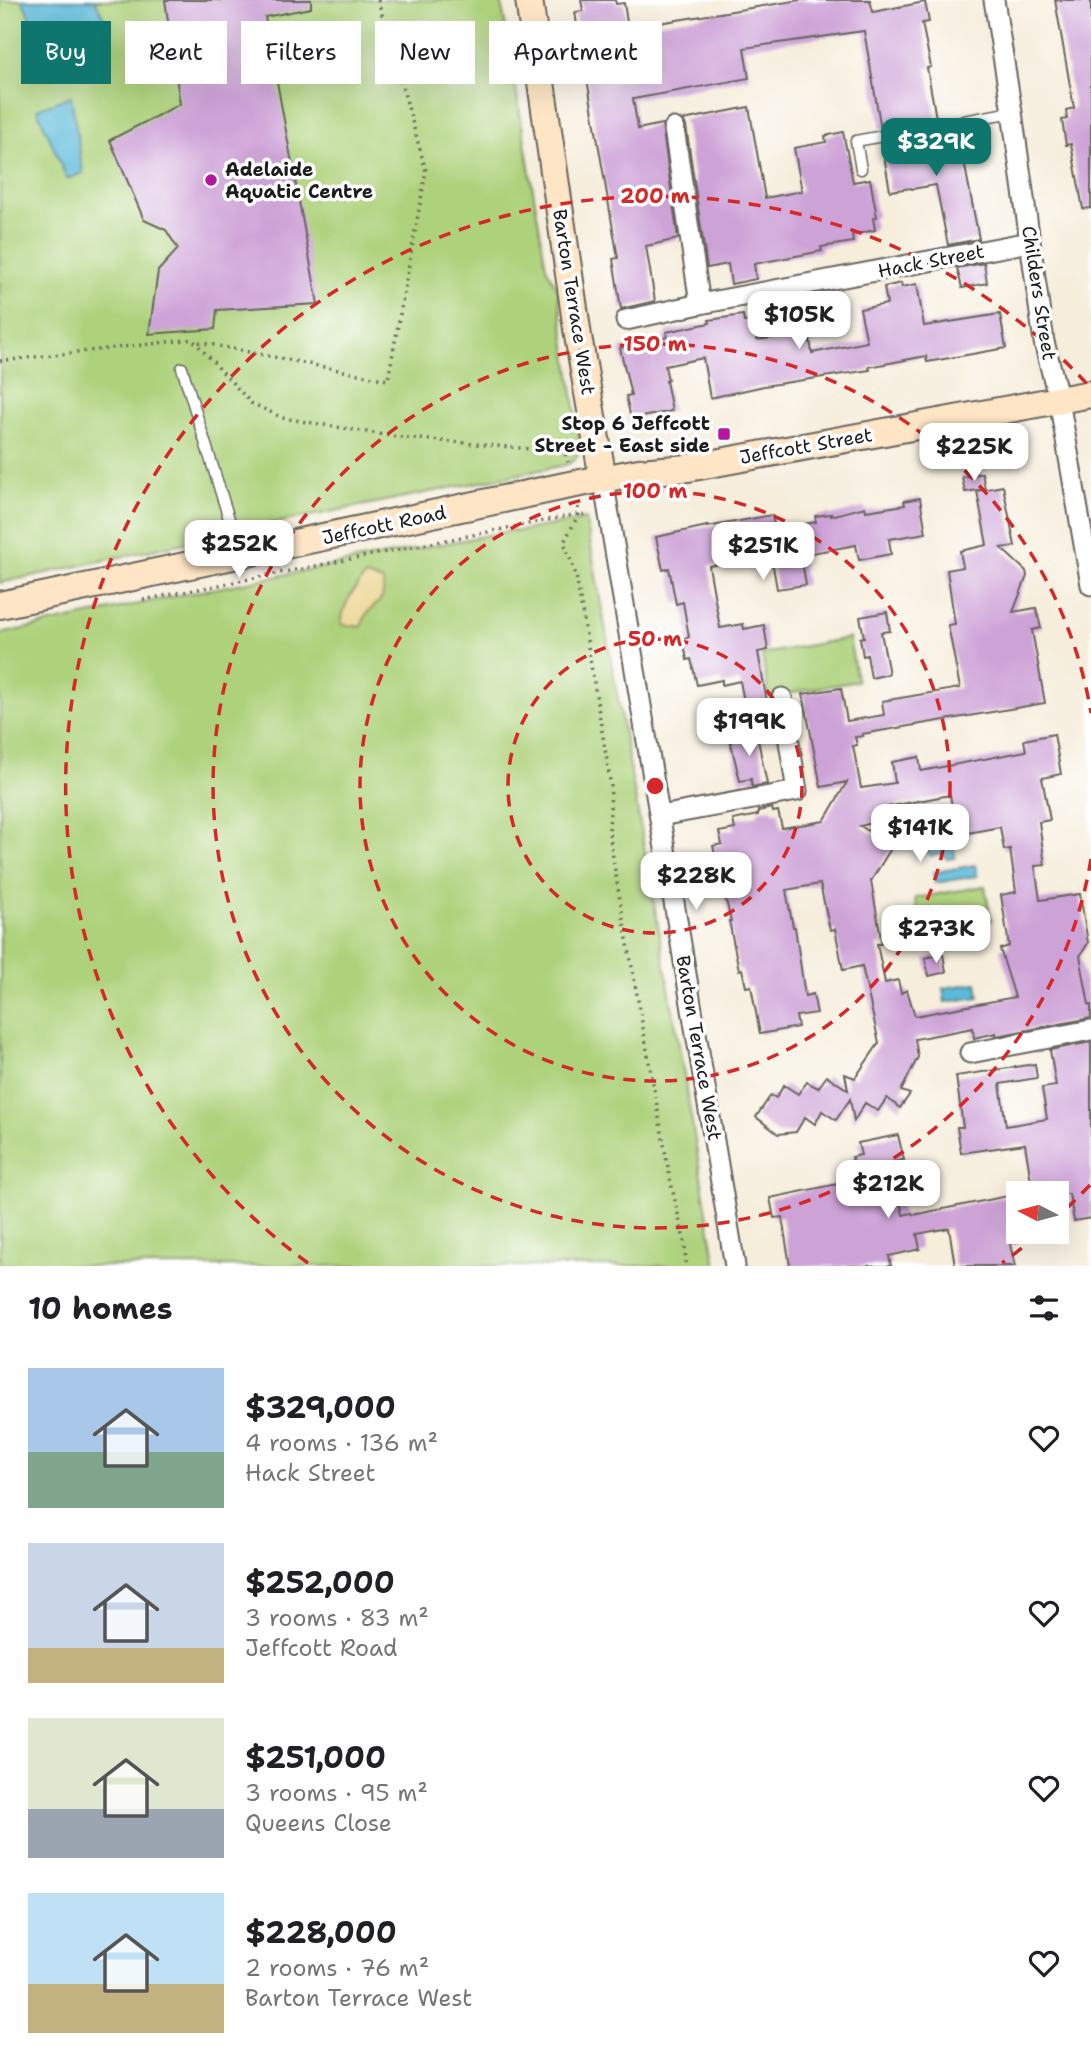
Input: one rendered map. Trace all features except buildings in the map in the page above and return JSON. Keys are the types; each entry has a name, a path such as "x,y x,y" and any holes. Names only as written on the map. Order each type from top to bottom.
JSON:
{"main road":[{"name":"Barton Terrace West","path":"529,0 578,336 603,479"},
{"name":"Jeffcott Street","path":"603,479 639,472 688,468 1091,394"},
{"name":"Jeffcott Road","path":"0,605 603,479"}],"street":[{"name":"Childers Street","path":"994,0 1044,342 1059,400 1088,547 1091,585"},
{"path":"674,128 699,304"},
{"name":"Hack Street","path":"626,320 1030,242"},
{"name":"Barton Terrace West","path":"603,479 735,1266"},
{"path":"660,816 797,791 782,698"},
{"path":"970,1053 1091,1030"}],"lane":[{"path":"861,169 856,141 1012,112"},
{"path":"182,368 238,556"}],"path":[{"path":"378,0 426,171 388,380"},
{"path":"0,360 198,339 388,380"},
{"path":"388,380 194,341 251,403 284,418 397,437 565,452"},
{"path":"137,601 579,513 586,515"},
{"path":"579,513 564,542 576,575 611,787 609,832 618,889 670,1178 685,1245 686,1266"}],"green space":[{"path":"0,0 501,0 505,21 489,21 489,84 515,84 546,267 558,290 580,444 577,458 565,465 285,521 0,583"},
{"path":"586,519 716,1266 0,1266 0,634 176,596 514,530 515,532"},
{"path":"849,638 857,681 769,697 762,654"},
{"path":"985,886 991,921 920,932 915,898"}],"sand":[{"path":"365,576 383,581 381,599 368,613 361,627 341,624 349,598"}],"water":[{"path":"22,0 95,0 106,21 32,21"},
{"path":"71,96 83,173 67,179 37,109"},
{"path":"951,842 954,845 955,858 948,859 940,853 931,856 927,853 930,845"},
{"path":"975,865 977,876 935,883 934,872"},
{"path":"977,983 979,997 945,1002 943,988"}],"place":[{"name":"Adelaide Aquatic Centre","path":"211,180"},
{"name":"Stop 6 Jeffcott Street - East side","path":"724,434"}]}
